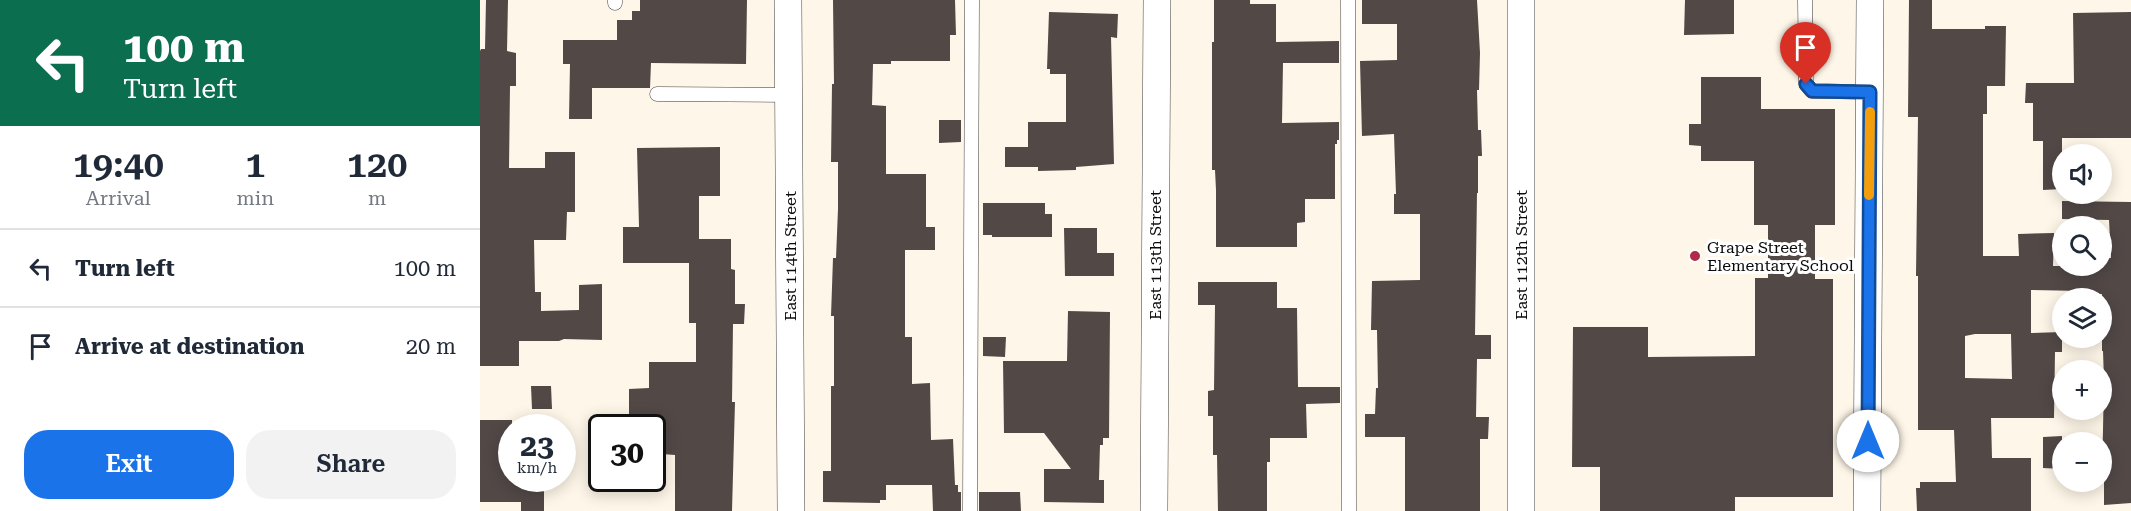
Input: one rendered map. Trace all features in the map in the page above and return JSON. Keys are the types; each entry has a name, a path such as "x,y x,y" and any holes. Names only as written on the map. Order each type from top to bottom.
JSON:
{"street":[{"name":"East 114th Street","path":"788,0 791,511"},
{"name":"East 113th Street","path":"1154,511 1157,0"},
{"name":"East 112th Street","path":"1521,0 1521,511"},
{"path":"1868,511 1870,0"}],"lane":[{"path":"970,511 972,0"},
{"path":"1348,0 1349,511"},
{"path":"1805,0 1806,84 1812,91 1870,92"},
{"path":"657,94 789,95"}],"building":[{"path":"486,0 508,0 507,51 516,53 516,86 510,86 509,168 545,168 545,152 575,152 575,212 567,212 566,240 534,240 535,292 541,292 541,311 579,310 579,285 602,284 602,340 519,341 519,366 480,366 480,51 485,49"},
{"path":"640,0 747,0 746,64 651,63 650,88 592,88 592,119 569,119 570,64 563,64 563,40 617,40 617,20 632,20 632,11 640,11"},
{"path":"833,0 955,0 956,35 950,35 950,61 891,61 891,64 873,64 872,105 886,106 886,174 926,174 926,227 935,227 935,250 905,250 905,337 912,337 912,384 930,383 931,440 953,439 955,485 958,485 958,492 961,492 961,511 933,511 932,485 886,485 886,500 880,500 880,503 823,502 823,471 831,471 834,316 831,316 838,209 838,162 831,162 832,84 834,84"},
{"path":"1214,0 1250,0 1250,4 1276,4 1276,42 1339,41 1339,63 1283,63 1282,123 1339,122 1339,140 1335,144 1335,199 1305,199 1305,222 1297,223 1297,247 1216,247 1215,170 1212,170"},
{"path":"1362,0 1477,0 1480,53 1479,90 1477,90 1478,130 1481,130 1482,156 1478,156 1475,335 1491,335 1491,359 1477,359 1476,417 1489,417 1488,439 1480,439 1480,511 1405,511 1405,437 1365,437 1365,414 1375,414 1376,388 1378,388 1377,330 1371,330 1372,281 1420,280 1420,214 1394,214 1394,194 1396,194 1394,134 1362,136 1360,61 1397,60 1397,24 1362,24"},
{"path":"1685,0 1734,0 1734,34 1684,35"},
{"path":"1909,0 1932,0 1932,29 1985,29 1985,26 2006,26 2005,86 1987,86 1987,114 1983,114 1983,256 2019,256 2018,234 2052,233 2052,276 2112,276 2112,216 2062,216 2062,204 2131,202 2131,503 2104,505 2104,492 2112,492 2112,432 2103,432 2103,420 2112,420 2112,360 2103,360 2102,348 2112,348 2112,288 2052,288 2052,290 2031,290 2031,333 2052,332 2052,348 2062,348 2062,352 2055,352 2055,360 2052,360 2052,418 1991,418 1992,458 2031,458 2031,511 1917,511 1916,488 1920,488 1920,482 1956,482 1954,430 1918,430 1918,276 1916,276 1918,117 1908,117","holes":["2011,334 2012,379 1965,378 1965,336"]},
{"path":"1049,12 1118,14 1117,38 1111,37 1114,164 1076,167 1076,170 1038,171 1038,167 1005,167 1005,147 1028,147 1028,122 1066,122 1066,74 1050,74 1050,69 1047,69"},
{"path":"2131,12 2131,138 2062,138 2062,144 2052,144 2052,190 2043,190 2043,141 2033,141 2033,103 2025,103 2026,83 2074,83 2073,13"},
{"path":"1701,77 1761,77 1761,109 1835,109 1835,225 1815,225 1815,279 1833,279 1833,497 1735,497 1735,511 1600,511 1600,467 1572,467 1573,327 1648,327 1648,357 1755,356 1755,278 1768,278 1768,225 1754,225 1754,161 1701,161 1701,146 1689,145 1689,124 1701,124"},
{"path":"939,120 961,120 961,142 939,143"},
{"path":"720,147 720,196 699,196 699,239 731,239 731,269 735,270 735,304 745,304 744,324 733,324 732,402 735,402 732,511 675,511 675,455 666,454 666,414 629,414 629,389 649,388 649,362 696,362 696,323 689,323 689,263 623,263 623,227 639,227 637,148"},
{"path":"983,203 1045,203 1045,214 1052,214 1052,237 983,235"},
{"path":"1064,228 1097,228 1097,253 1114,253 1114,276 1065,276"},
{"path":"1198,282 1277,282 1277,308 1297,308 1298,387 1340,387 1340,403 1306,404 1307,438 1270,438 1270,462 1267,462 1267,511 1218,511 1217,455 1213,455 1213,416 1208,416 1208,391 1214,390 1215,305 1198,305"},
{"path":"1068,311 1110,312 1109,438 1103,438 1103,445 1100,445 1099,480 1104,480 1104,503 1044,502 1044,469 1071,469 1044,433 1004,433 1003,361 1067,361"},
{"path":"983,337 1006,337 1005,357 983,356"},
{"path":"531,386 551,386 552,409 532,409"},
{"path":"480,420 498,420 498,492 544,492 544,511 521,511 521,502 480,502"},
{"path":"2043,437 2052,437 2052,468 2043,468"},
{"path":"979,492 1020,492 1021,511 979,511"}],"slow traffic":[{"path":"1869,195 1870,112"}],"place":[{"name":"Grape Street Elementary School","path":"1695,256"}],"route":[{"path":"1806,84 1812,91 1870,92 1868,441"}]}
